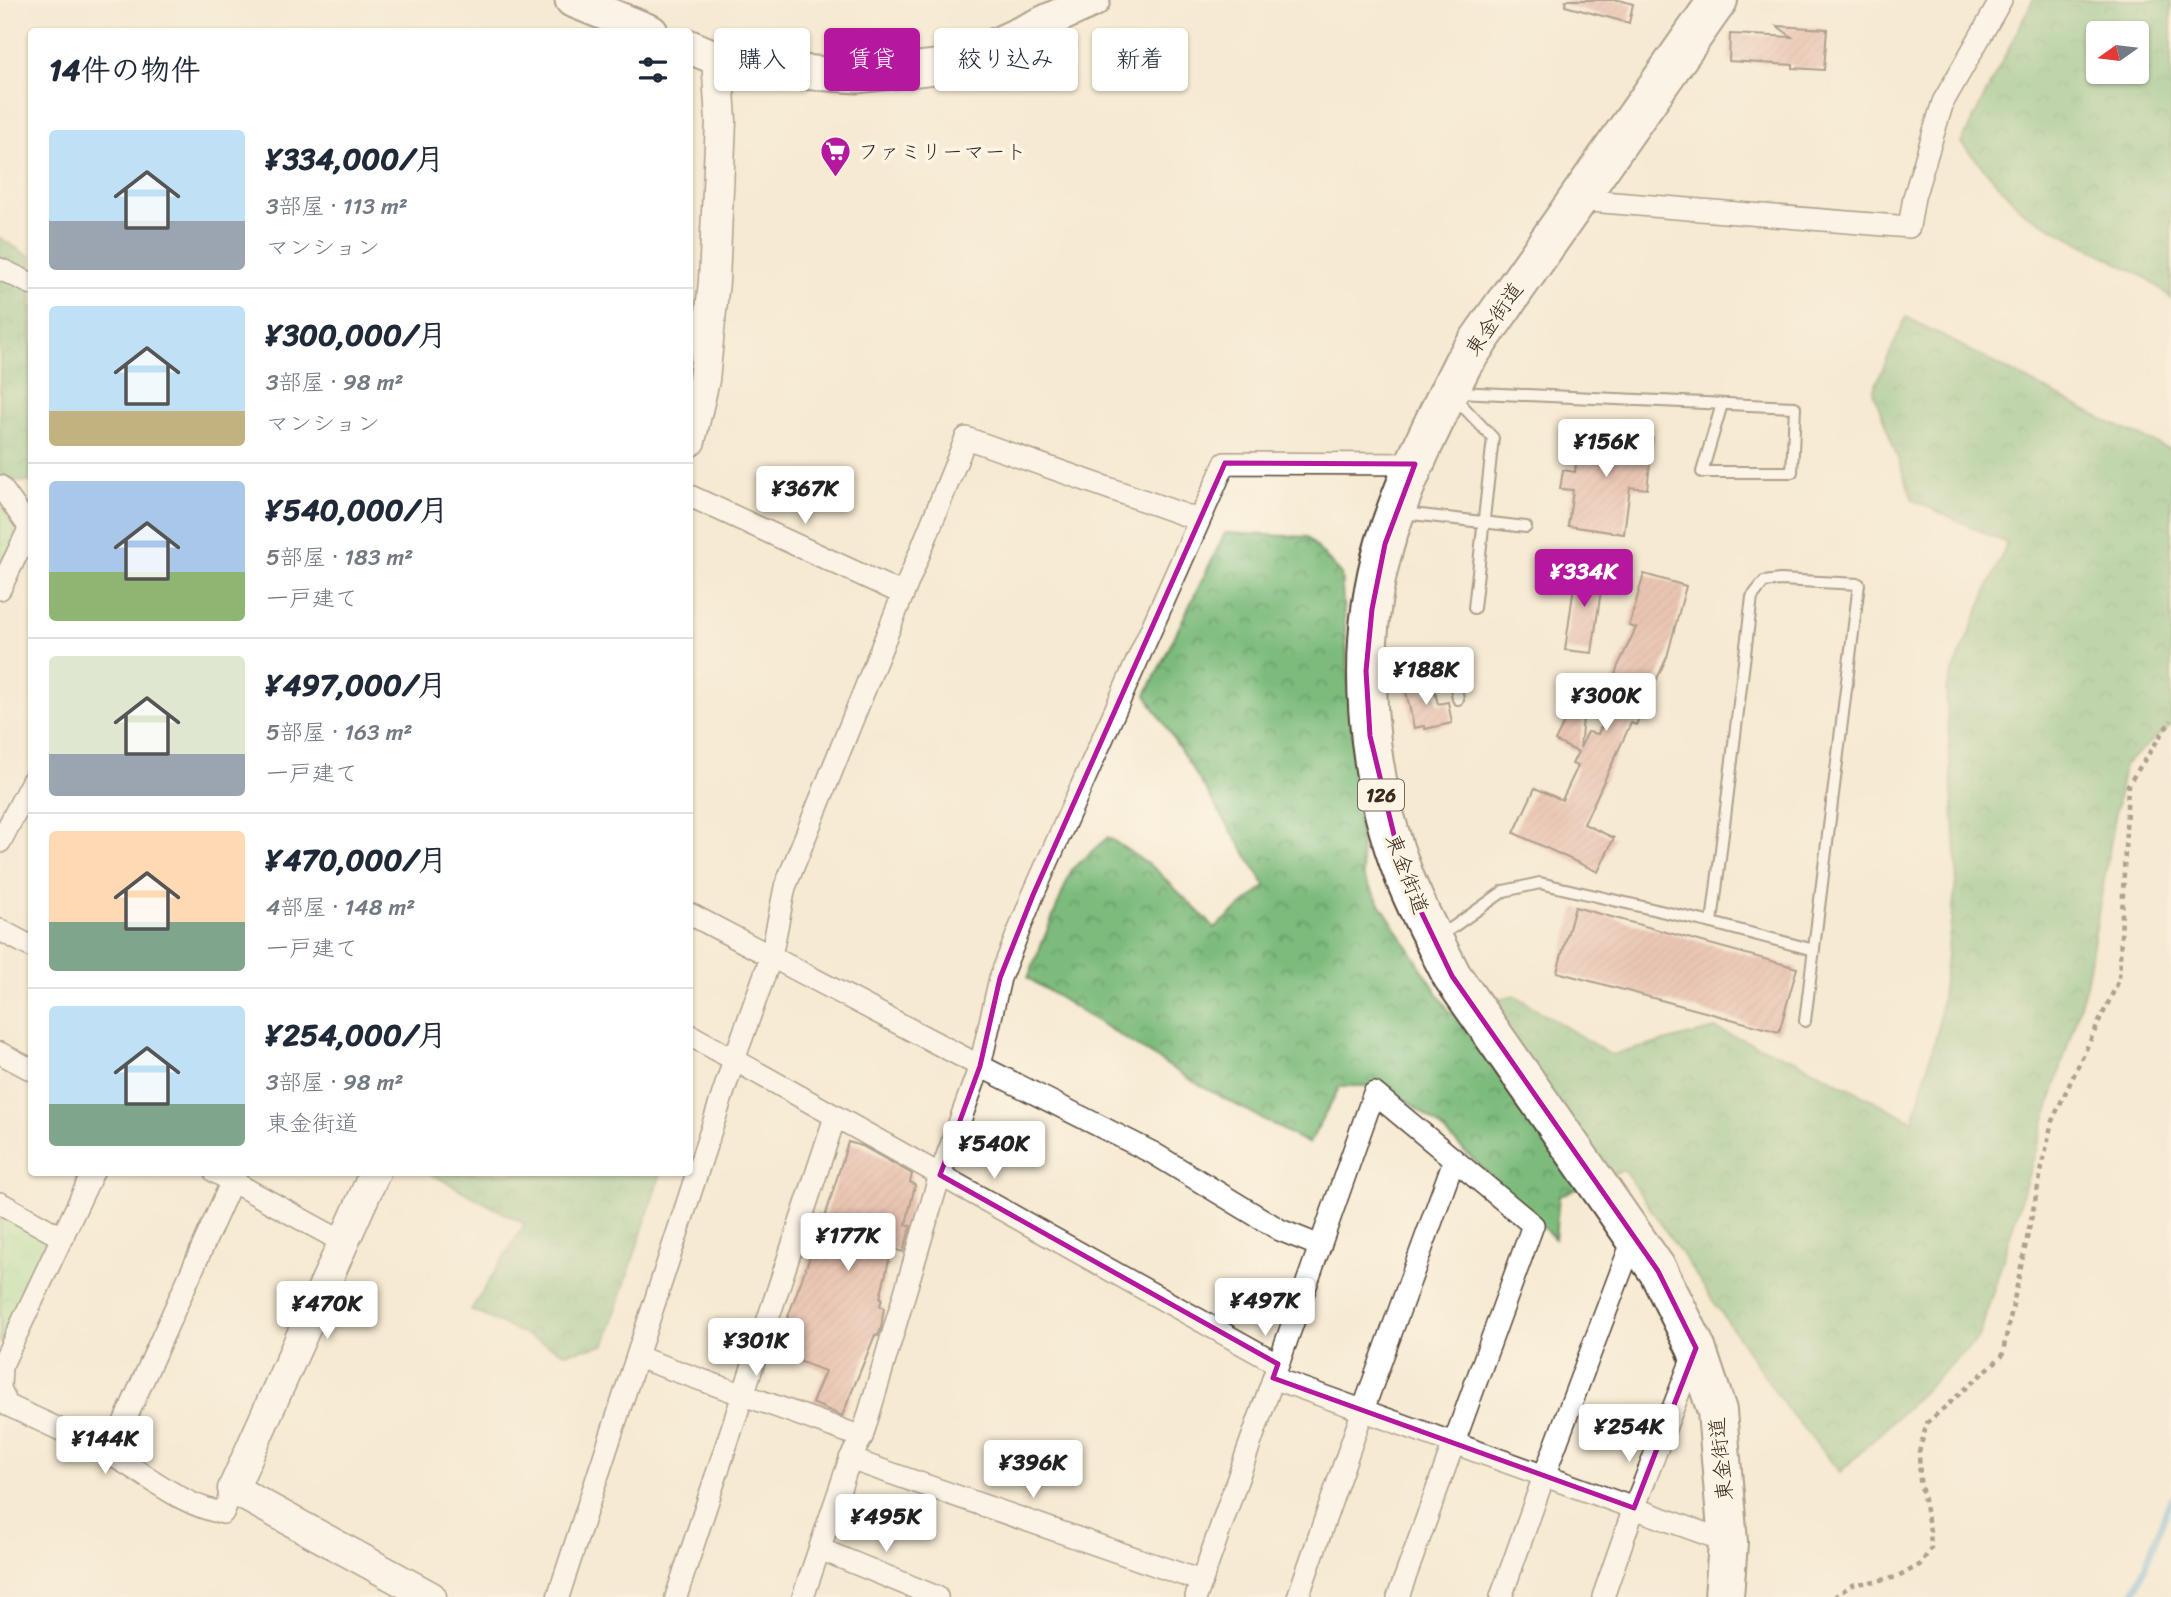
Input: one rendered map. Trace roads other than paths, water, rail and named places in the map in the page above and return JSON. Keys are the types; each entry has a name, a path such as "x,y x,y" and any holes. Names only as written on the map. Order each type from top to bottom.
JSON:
{"highway":[{"name":"東金街道","path":"1718,0 1463,363 1448,391 1415,464 1382,557 1372,609 1366,671 1370,736 1384,813 1404,876 1434,941 1452,976 1658,1271 1696,1348 1717,1412 1728,1542 1724,1597"}],"main road":[{"path":"572,0 641,28"},
{"path":"703,53 741,68 858,76 952,65 1093,0"}],"street":[{"path":"1578,200 1909,227 1914,197 1943,102 2001,0"},
{"path":"693,412 714,281 720,134 703,53"},
{"path":"0,269 28,282"},
{"path":"558,1597 734,1060 771,957 785,887 966,438 1199,520"},
{"path":"803,1597 850,1459 862,1437 940,1175 980,1066 1000,978 1033,895 1225,464 1415,464"},
{"path":"0,486 28,527"},
{"path":"693,497 903,594"},
{"path":"0,589 28,534"},
{"path":"0,842 22,822 28,797"},
{"path":"693,916 1153,1153 1280,1230 1320,1246"},
{"path":"0,930 28,945"},
{"path":"693,1037 940,1175 1275,1371 1363,1409 1455,1444 1728,1542"},
{"path":"0,1053 28,1068"},
{"path":"850,1459 1199,1589 1374,1093 1532,1225 1398,1597"},
{"path":"676,1597 835,1117"},
{"path":"1298,1597 1454,1160"},
{"path":"91,1176 1,1366 0,1388 7,1405 110,1454 181,1500 206,1510 223,1513 373,1176"},
{"path":"110,1454 228,1176 343,1242"},
{"path":"0,1203 63,1238"},
{"path":"1501,1597 1634,1237"},
{"path":"1603,1597 1696,1348"},
{"path":"637,1357 862,1437"},
{"path":"233,1489 432,1597"},
{"path":"820,1549 937,1597"}],"lane":[{"path":"1448,391 1795,407 1792,472 1702,472 1722,404"},
{"path":"1448,391 1493,438 1474,608"},
{"path":"1396,512 1526,527"},
{"path":"1712,923 1752,597 1763,582 1780,580 1859,584 1805,1021"},
{"path":"1367,657 1454,674 1458,699"},
{"path":"1434,941 1504,891 1540,883 1814,950"}],"waterway":[{"path":"2133,1597 2171,1499"}],"place":[{"name":"ファミリーマート","path":"835,179"}]}
